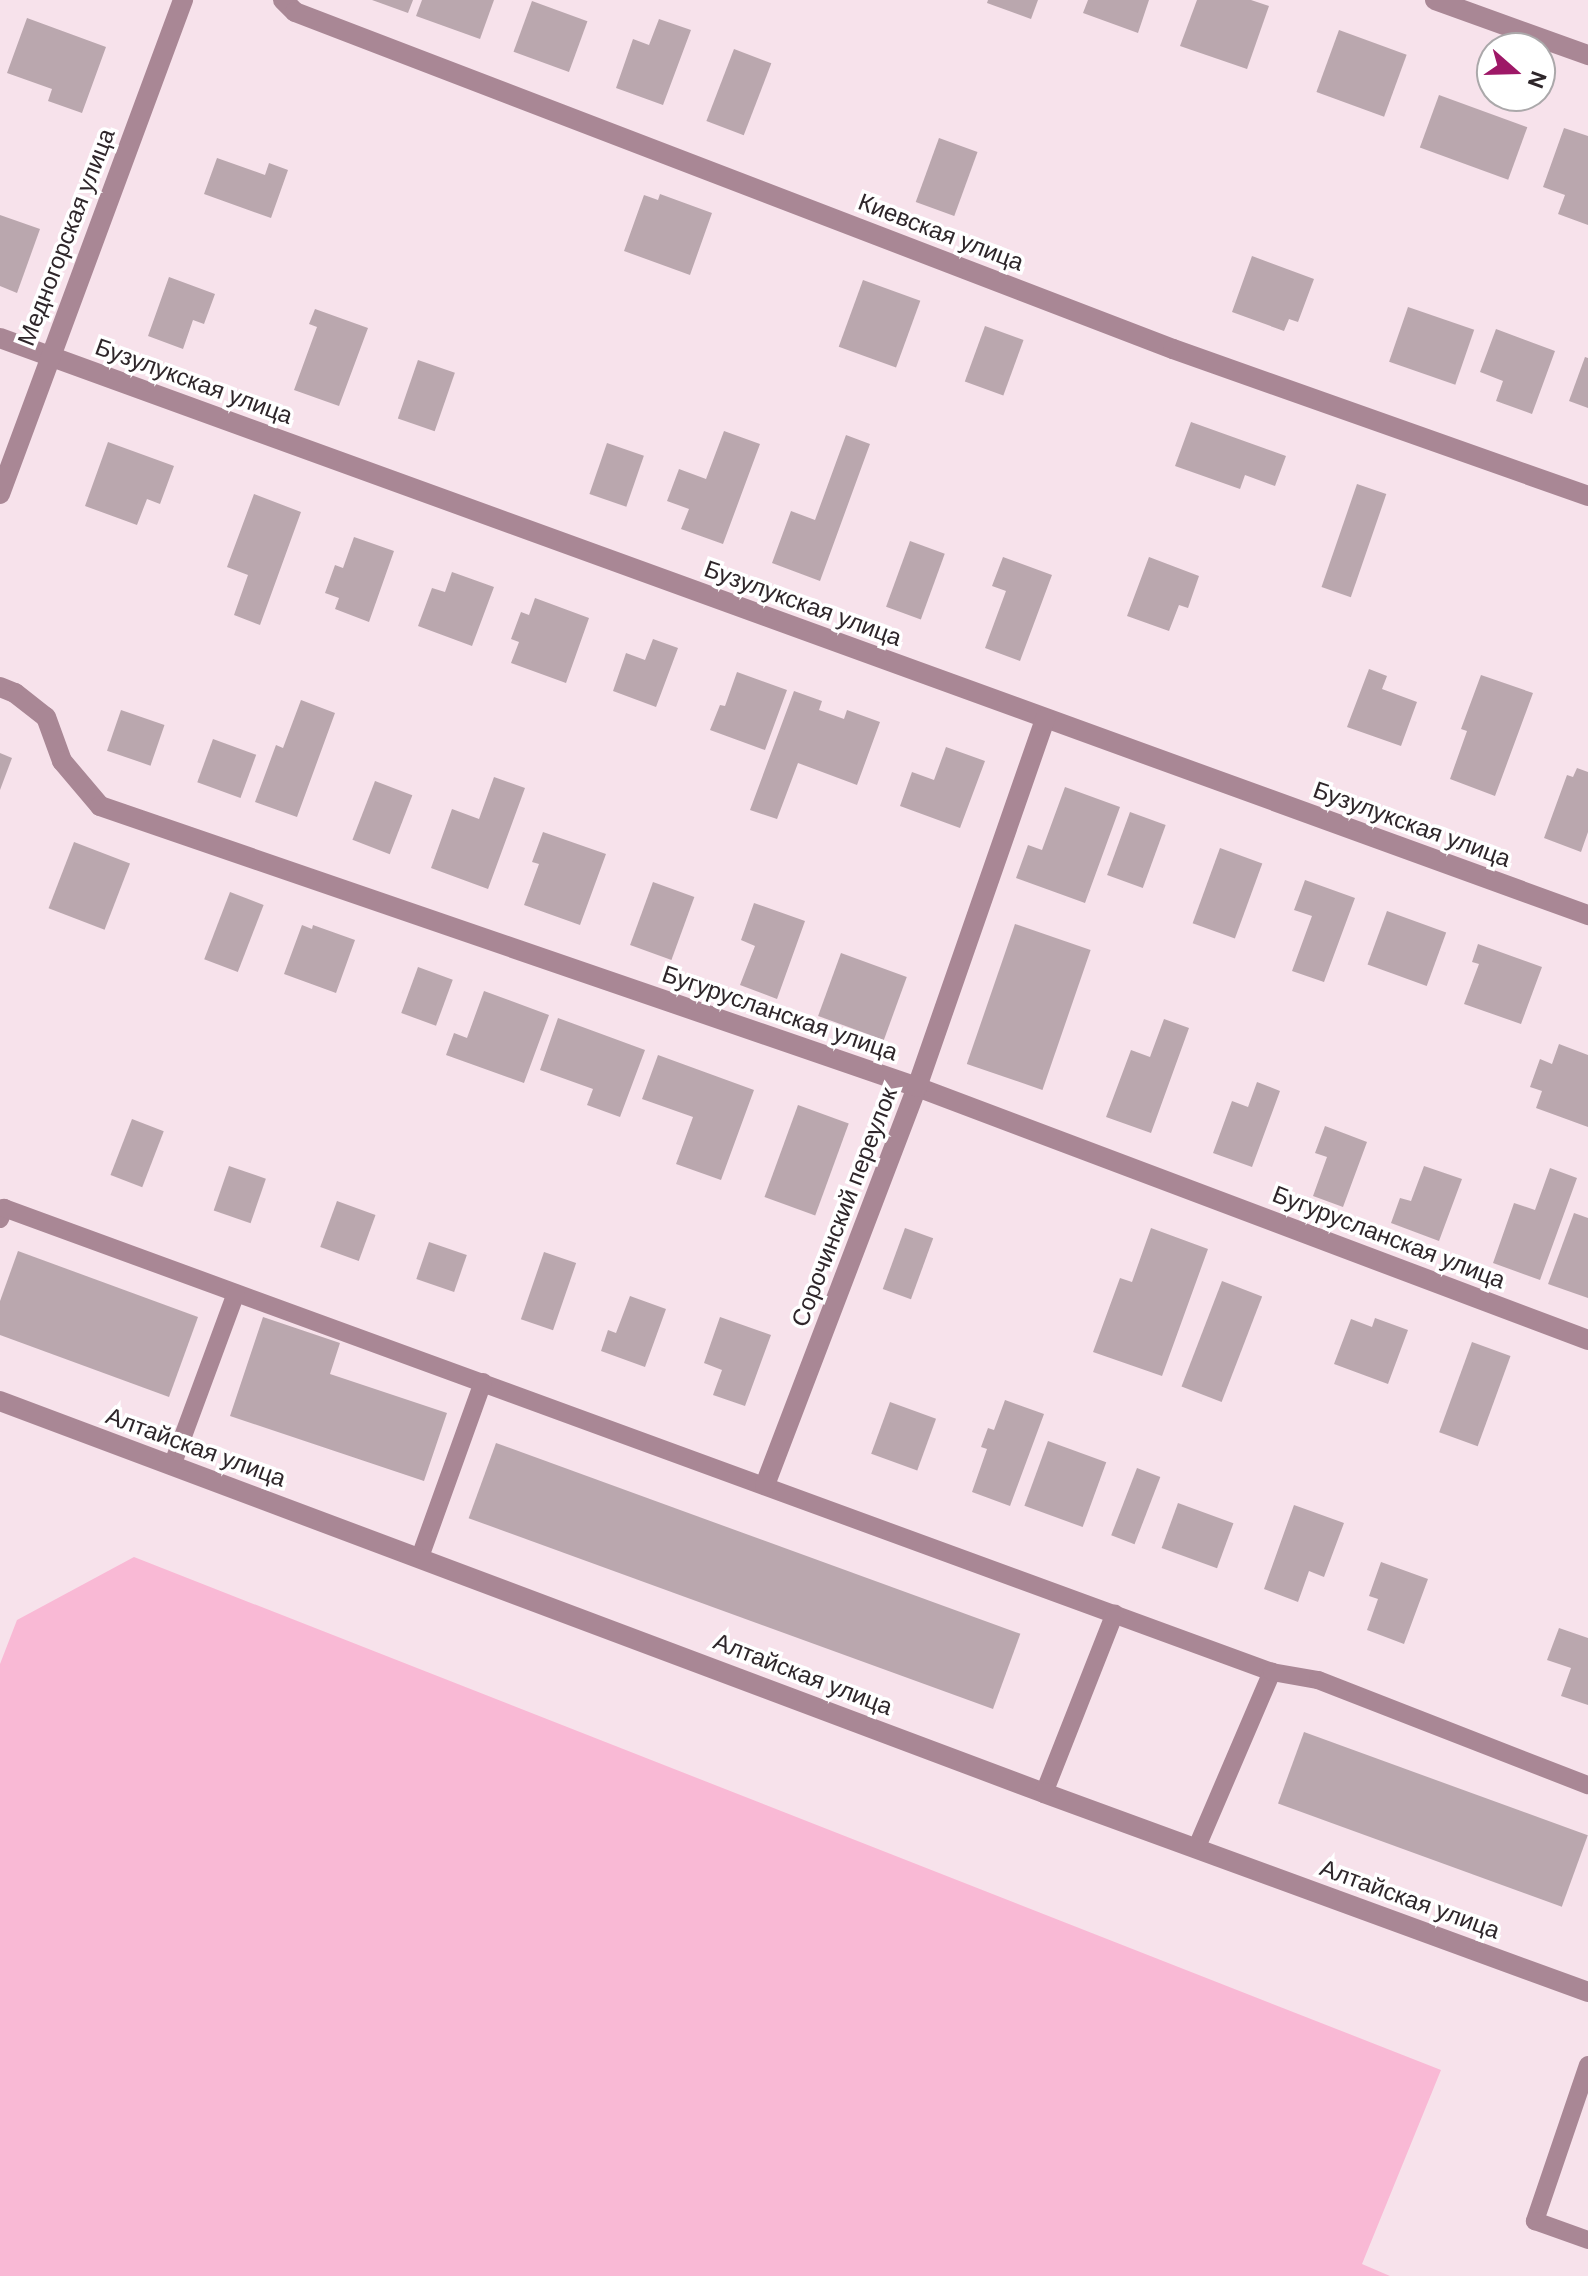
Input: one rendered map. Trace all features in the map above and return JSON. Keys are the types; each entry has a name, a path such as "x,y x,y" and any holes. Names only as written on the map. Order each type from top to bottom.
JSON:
{"street":[{"name":"Медногорская улица","path":"0,494 183,0"},
{"name":"Киевская улица","path":"283,0 295,12 1173,349 1588,496"},
{"path":"1435,0 1588,55"},
{"name":"Бузулукская улица","path":"0,338 1588,915"},
{"name":"Бугурусланская улица","path":"0,687 15,693 46,717 62,761 100,806 917,1087 1588,1340"},
{"name":"Сорочинский переулок","path":"765,1485 917,1087 1045,719"},
{"name":"Алтайская улица","path":"0,1401 1044,1793 1588,1992"}],"lane":[{"path":"0,1219 4,1208 1272,1672 1318,1680 1588,1785"},
{"path":"172,1466 236,1293"},
{"path":"420,1557 483,1382"},
{"path":"1044,1793 1115,1613"},
{"path":"1196,1849 1272,1672"},
{"path":"1588,2065 1535,2221 1588,2240"}],"shaded area":[{"path":"134,1557 1441,2070 1362,2264 1390,2276 0,2276 0,1664 17,1620"}],"building":[{"path":"372,0 413,0 408,13"},
{"path":"422,0 494,0 480,39 416,16"},
{"path":"988,0 1038,0 1031,19 987,3"},
{"path":"1088,0 1149,0 1138,33 1083,13"},
{"path":"1197,0 1251,0 1269,6 1247,69 1180,46"},
{"path":"532,1 587,21 569,72 514,52"},
{"path":"27,18 106,47 82,113 48,101 52,89 7,73"},
{"path":"659,19 691,30 663,105 616,88 633,39 649,45"},
{"path":"1339,30 1407,55 1384,117 1316,92"},
{"path":"734,49 771,63 744,135 706,121"},
{"path":"1439,95 1476,108 1476,112 1486,112 1527,127 1508,180 1420,148"},
{"path":"1564,128 1588,136 1588,225 1558,214 1565,195 1543,187"},
{"path":"939,138 978,152 954,216 916,202"},
{"path":"217,158 265,175 269,163 288,170 271,218 204,194"},
{"path":"660,194 712,213 690,275 624,251 644,195 658,200"},
{"path":"0,215 40,229 17,293 0,286"},
{"path":"1252,256 1314,279 1298,322 1289,319 1284,331 1232,312"},
{"path":"169,277 215,294 204,324 193,320 183,349 148,336"},
{"path":"863,280 920,301 896,368 839,347"},
{"path":"1408,307 1474,330 1455,385 1389,362"},
{"path":"315,309 368,328 339,406 294,390 317,327 309,324"},
{"path":"985,326 1024,340 1003,395 965,381"},
{"path":"1496,329 1555,351 1532,414 1496,401 1503,381 1480,372"},
{"path":"1585,357 1588,358 1588,408 1569,401"},
{"path":"418,360 455,373 435,431 398,419"},
{"path":"1191,422 1286,456 1275,486 1245,475 1240,489 1175,466"},
{"path":"724,431 760,444 723,544 681,529 689,509 667,501 679,469 706,479"},
{"path":"846,435 870,444 820,581 772,563 791,511 815,520"},
{"path":"108,442 174,466 160,504 147,499 137,525 85,506"},
{"path":"607,443 644,456 626,507 589,494"},
{"path":"1357,484 1386,494 1351,597 1322,587"},
{"path":"254,494 301,512 260,625 234,615 248,575 227,567"},
{"path":"354,537 394,551 369,622 335,609 339,598 325,593 335,565 343,568"},
{"path":"910,541 945,554 921,619 886,607"},
{"path":"1003,557 1052,575 1020,661 985,648 1006,591 992,586"},
{"path":"1149,557 1199,576 1188,608 1179,605 1169,631 1127,616"},
{"path":"452,572 494,587 472,646 418,626 432,588 445,592"},
{"path":"535,598 589,618 566,683 511,663 519,642 511,639 521,612 529,615"},
{"path":"653,639 678,648 656,707 613,691 626,653 645,660"},
{"path":"1369,669 1387,676 1382,689 1417,702 1401,746 1347,727"},
{"path":"737,672 787,690 765,750 710,730 720,705 725,706"},
{"path":"1481,675 1533,693 1495,796 1450,779 1467,731 1461,729"},
{"path":"794,691 822,701 819,710 844,719 847,710 880,722 857,785 798,763 777,819 750,810"},
{"path":"301,700 335,713 297,817 255,802 276,745 283,748"},
{"path":"121,710 164,725 150,766 107,751"},
{"path":"213,739 256,755 240,798 197,782"},
{"path":"946,747 985,761 960,828 900,806 912,772 934,780"},
{"path":"0,753 12,758 0,790"},
{"path":"1577,768 1588,772 1588,832 1581,852 1544,838 1567,775 1573,777"},
{"path":"494,777 525,788 488,889 431,868 452,809 479,819"},
{"path":"375,781 412,795 390,854 352,840"},
{"path":"1065,787 1120,807 1085,903 1016,878 1028,845 1042,850"},
{"path":"1130,812 1166,825 1143,888 1107,875"},
{"path":"543,832 606,854 580,925 524,905 539,864 532,862"},
{"path":"74,842 130,864 105,930 49,908"},
{"path":"1220,848 1262,863 1235,939 1193,923"},
{"path":"1305,880 1355,898 1324,982 1292,971 1312,916 1294,910"},
{"path":"653,882 694,897 671,960 630,945"},
{"path":"230,892 264,905 238,972 204,959"},
{"path":"754,903 805,921 777,999 740,985 755,946 741,940"},
{"path":"1387,911 1446,933 1427,986 1368,965"},
{"path":"1015,924 1091,950 1042,1090 967,1064"},
{"path":"302,925 312,929 313,925 355,940 336,993 284,974"},
{"path":"1478,944 1542,967 1521,1024 1464,1004 1479,964 1472,962"},
{"path":"841,953 907,977 884,1040 818,1016"},
{"path":"418,967 453,980 436,1026 401,1013"},
{"path":"484,991 549,1015 524,1083 446,1055 454,1033 467,1038"},
{"path":"558,1018 645,1050 620,1117 587,1105 593,1089 540,1070"},
{"path":"1164,1019 1189,1028 1151,1133 1106,1117 1131,1050 1150,1057"},
{"path":"1559,1044 1588,1055 1588,1127 1536,1108 1542,1091 1530,1087 1540,1059 1552,1064"},
{"path":"658,1055 754,1090 721,1180 676,1164 693,1117 642,1099"},
{"path":"1257,1082 1280,1091 1252,1167 1213,1153 1232,1101 1248,1107"},
{"path":"798,1105 849,1123 815,1216 764,1197"},
{"path":"132,1119 164,1131 142,1187 110,1175"},
{"path":"1325,1126 1367,1142 1343,1207 1313,1196 1327,1157 1315,1153"},
{"path":"229,1166 266,1179 251,1223 214,1210"},
{"path":"1424,1166 1462,1179 1439,1241 1391,1223 1400,1198 1411,1201"},
{"path":"1550,1168 1577,1178 1540,1280 1493,1263 1514,1203 1535,1210"},
{"path":"337,1201 376,1215 359,1261 320,1247"},
{"path":"1574,1213 1588,1218 1588,1298 1548,1284"},
{"path":"905,1228 933,1238 911,1299 883,1289"},
{"path":"1151,1228 1208,1249 1162,1376 1093,1352 1120,1278 1132,1282"},
{"path":"429,1242 467,1255 454,1292 416,1279"},
{"path":"18,1251 198,1317 169,1397 0,1335 0,1301"},
{"path":"544,1252 576,1263 553,1330 521,1319"},
{"path":"1222,1281 1262,1296 1222,1402 1182,1386"},
{"path":"630,1296 666,1309 645,1367 601,1351 608,1330 616,1333"},
{"path":"263,1317 340,1343 330,1374 447,1413 424,1481 230,1416"},
{"path":"720,1317 771,1335 745,1406 713,1395 722,1370 704,1363"},
{"path":"1375,1318 1408,1330 1388,1384 1334,1364 1351,1319 1372,1327"},
{"path":"1472,1342 1511,1356 1478,1446 1439,1432"},
{"path":"1005,1400 1044,1414 1010,1506 972,1492 987,1449 981,1447 988,1428 994,1430"},
{"path":"890,1402 936,1419 917,1470 871,1454"},
{"path":"1048,1441 1106,1462 1083,1527 1024,1506"},
{"path":"496,1443 1020,1634 993,1709 469,1518"},
{"path":"1137,1468 1160,1477 1135,1544 1111,1535"},
{"path":"1178,1503 1233,1523 1217,1568 1162,1548"},
{"path":"1294,1505 1344,1523 1324,1577 1309,1571 1298,1602 1264,1589"},
{"path":"1381,1562 1428,1579 1404,1644 1367,1630 1378,1599 1369,1596"},
{"path":"1559,1628 1588,1638 1588,1705 1561,1696 1571,1668 1547,1660"},
{"path":"1304,1732 1588,1835 1562,1907 1278,1803"}]}
